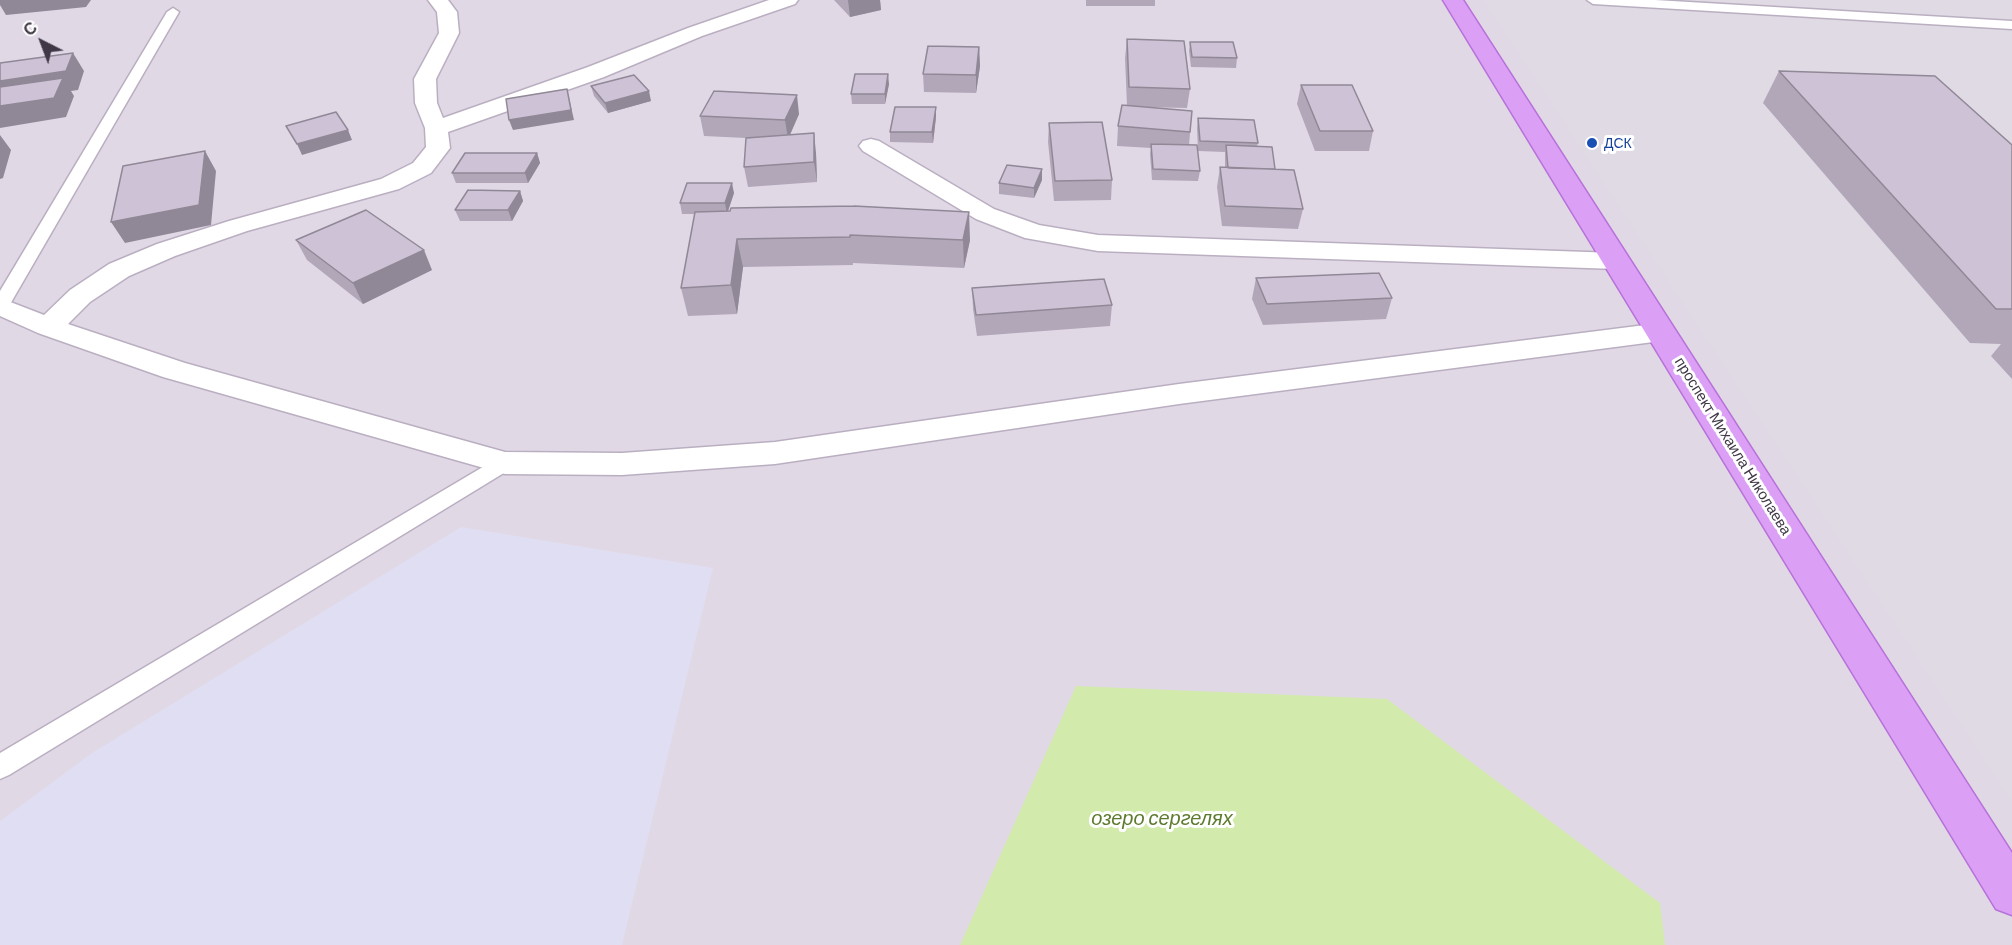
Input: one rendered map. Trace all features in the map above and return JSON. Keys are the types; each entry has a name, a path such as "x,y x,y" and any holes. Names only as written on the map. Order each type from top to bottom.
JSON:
{"main road":[{"name":"проспект Михаила Николаева","path":"1453,0 2012,893"}],"street":[{"path":"48,327 80,296 119,270 166,250 238,226 390,184 422,168 438,148 436,128 426,103 425,79 449,33 447,12 438,0"},
{"path":"436,128 596,72 695,32 788,0"},
{"path":"871,146 985,214 1034,232 1098,243 1616,261"},
{"path":"0,306 48,327 174,370 505,463 622,464 775,453 1179,394 1661,332"}],"lane":[{"path":"1593,0 2012,25"},
{"path":"0,306 173,12"},
{"path":"0,767 505,463"}],"shaded area":[{"path":"0,0 2012,0 2012,945 0,945"},
{"path":"1483,0 2012,0 2012,802"},
{"path":"461,527 713,568 622,945 0,945 0,821 92,753"}],"water":[{"name":"озеро сергелях","path":"1076,686 1387,699 1660,903 1665,945 960,945"}],"building":[{"path":"1127,39 1184,41 1190,89 1129,87"},
{"path":"1190,42 1233,42 1237,58 1192,57"},
{"path":"928,46 979,47 976,75 923,74"},
{"path":"73,53 66,71 0,81 0,63"},
{"path":"1779,71 1935,76 2012,145 2012,309 1996,309"},
{"path":"855,74 888,74 885,94 851,94"},
{"path":"634,75 649,91 605,103 591,86"},
{"path":"63,78 54,98 0,106 0,87"},
{"path":"1301,85 1352,85 1373,131 1320,131"},
{"path":"567,89 571,110 509,120 506,99"},
{"path":"714,91 797,95 785,120 700,116"},
{"path":"1122,105 1192,111 1190,132 1118,126"},
{"path":"895,107 936,107 932,132 890,132"},
{"path":"336,112 348,130 297,144 286,126"},
{"path":"1198,118 1254,120 1258,143 1200,141"},
{"path":"1102,122 1112,180 1055,181 1049,123"},
{"path":"814,133 814,162 744,167 746,138"},
{"path":"1151,144 1197,145 1200,171 1153,169"},
{"path":"1226,145 1272,147 1275,169 1228,168"},
{"path":"205,151 199,205 111,222 123,166"},
{"path":"465,153 537,153 525,173 452,173"},
{"path":"1007,165 1042,169 1034,188 999,183"},
{"path":"1220,167 1294,170 1303,209 1225,206"},
{"path":"687,183 732,183 725,203 680,203"},
{"path":"468,190 520,191 508,210 455,210"},
{"path":"854,206 969,212 963,240 850,235 850,237 737,239 731,285 681,288 695,212 730,211 731,208"},
{"path":"366,210 424,250 353,283 296,240"},
{"path":"1379,273 1392,298 1267,304 1256,278"},
{"path":"1104,279 1112,305 976,315 972,288"}],"place":[{"name":"ДСК","path":"1592,143"}]}
